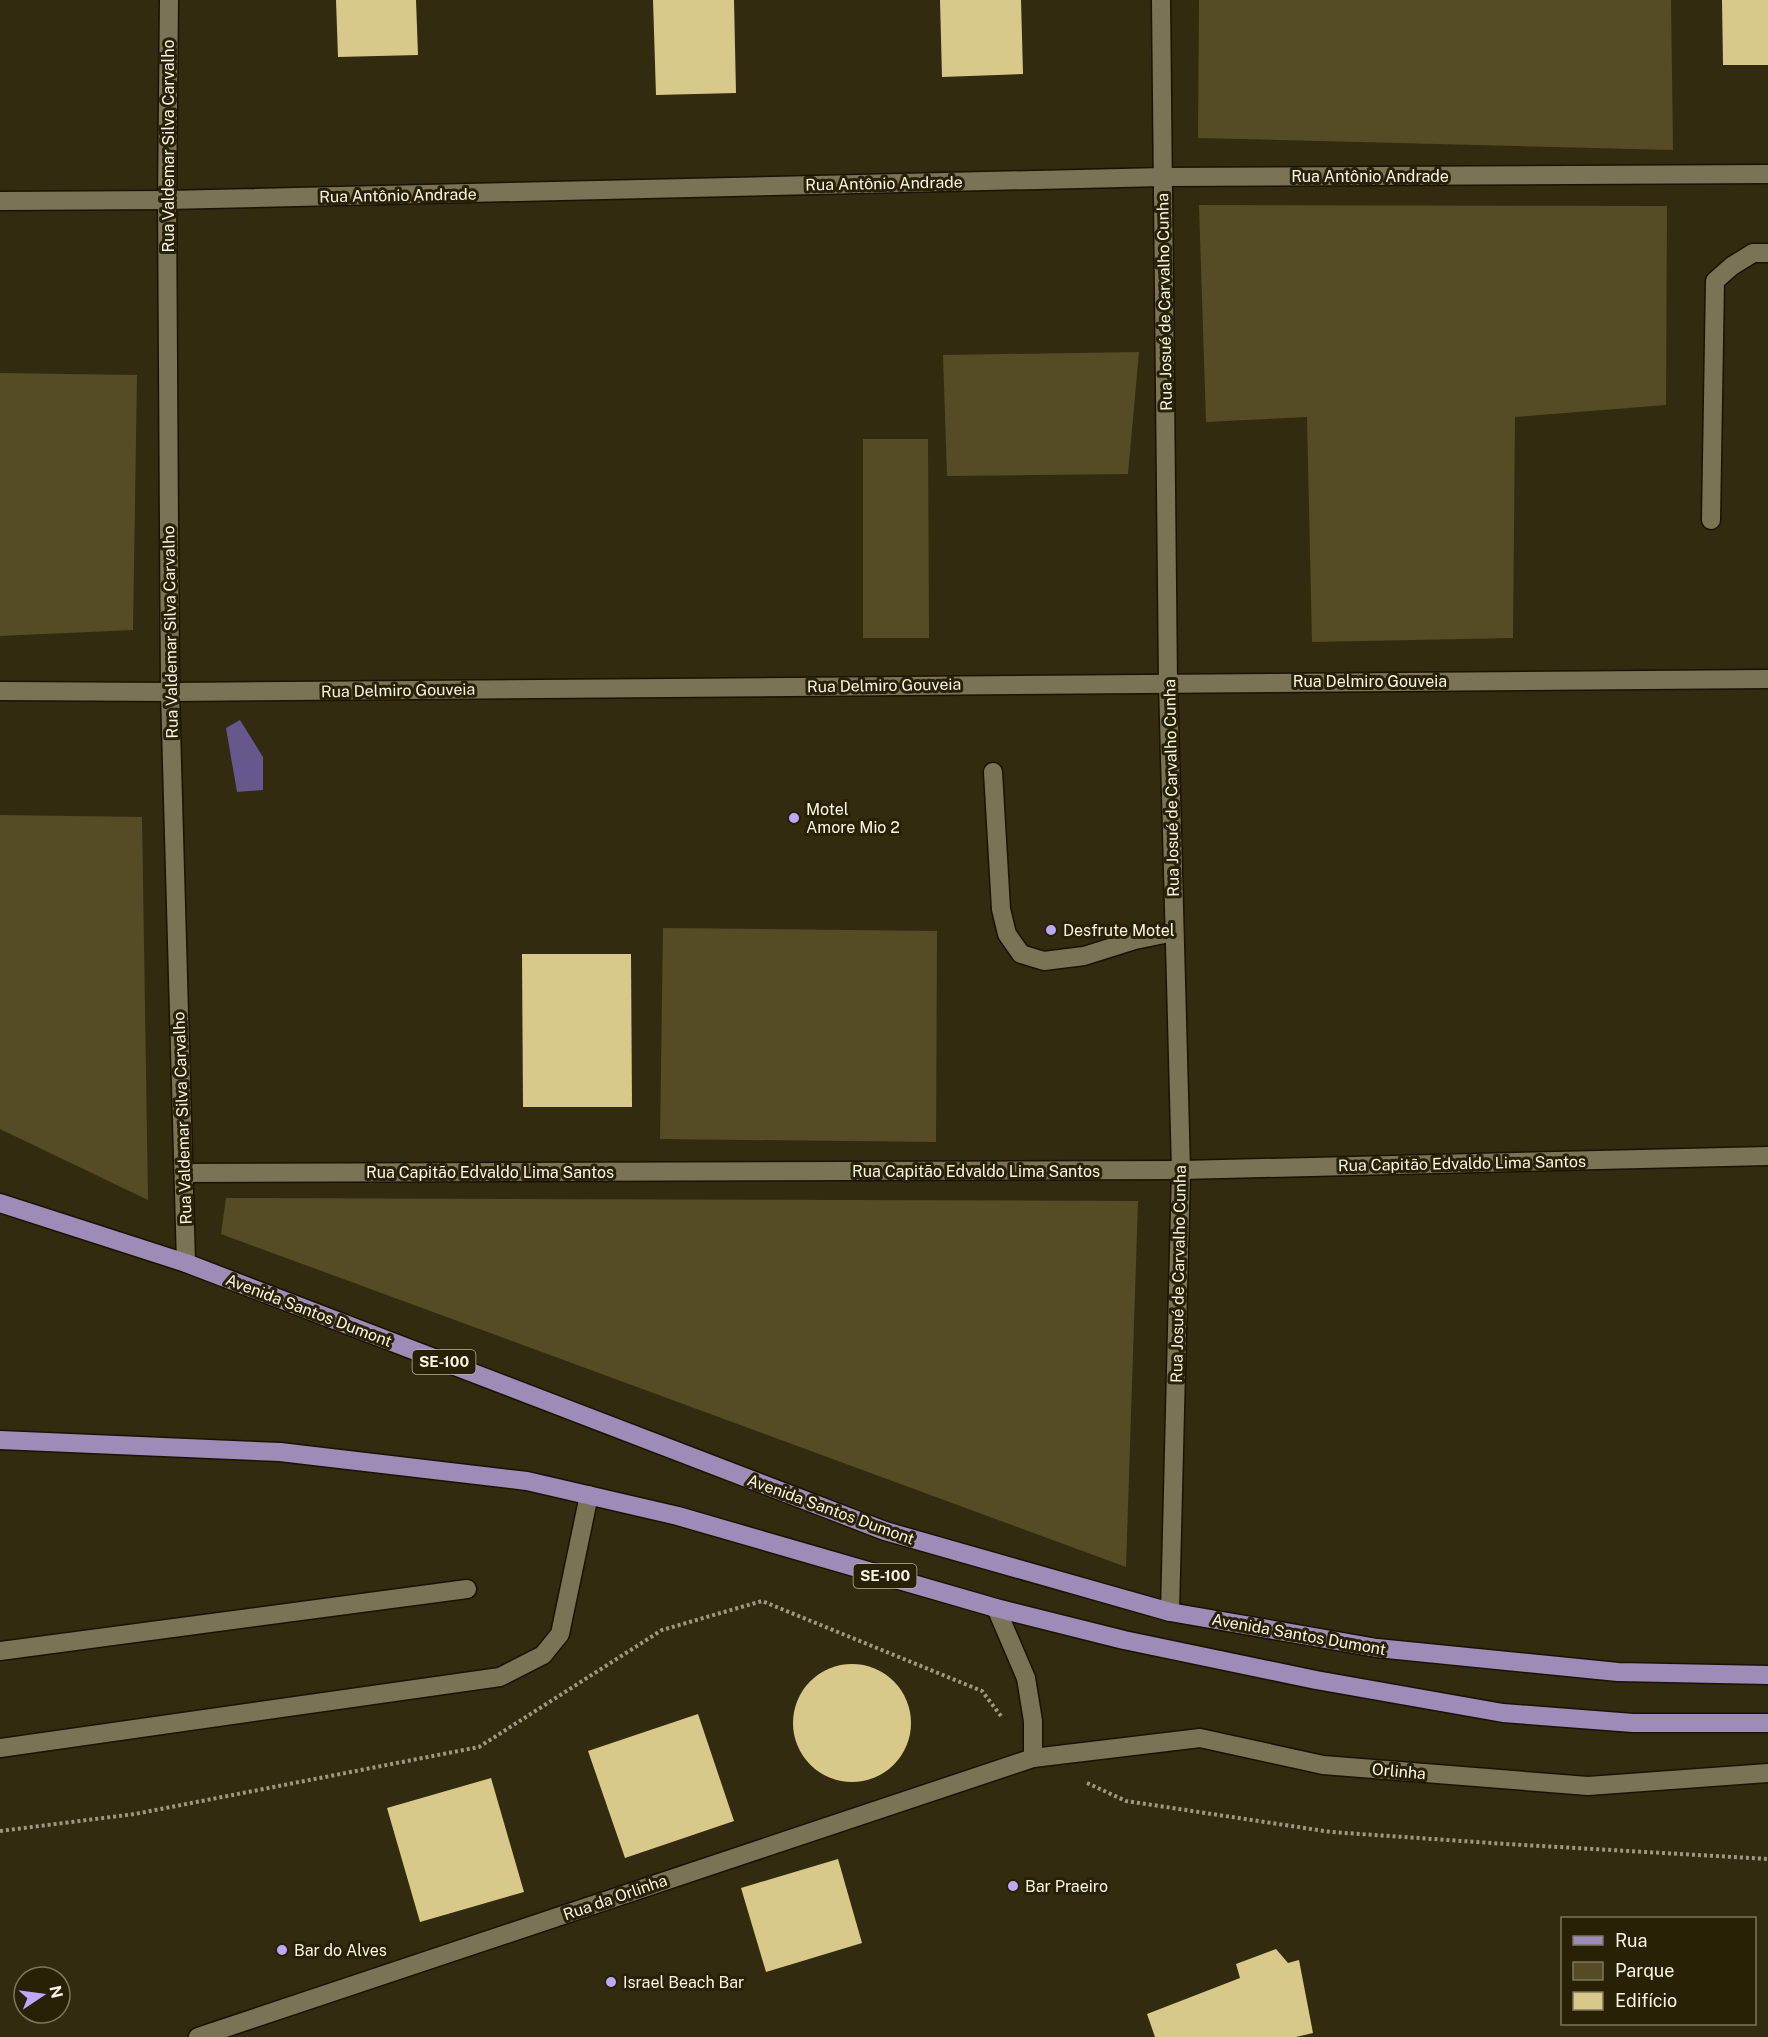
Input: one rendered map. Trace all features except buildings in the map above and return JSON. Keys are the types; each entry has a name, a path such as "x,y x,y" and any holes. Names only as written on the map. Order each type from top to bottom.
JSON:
{"main road":[{"name":"Avenida Santos Dumont","path":"0,1203 186,1263 885,1531 1170,1612 1377,1648 1618,1672 1768,1675"},
{"name":"SE-100","path":"0,1440 280,1452 527,1481 678,1516 996,1608 1124,1640 1316,1680 1503,1713 1632,1723 1768,1723"}],"street":[{"name":"Rua Valdemar Silva Carvalho","path":"169,0 167,200 170,692 186,1263"},
{"name":"Rua Josué de Carvalho Cunha","path":"1161,0 1168,682 1181,1170 1170,1612"},
{"name":"Rua Antônio Andrade","path":"0,201 167,200 1162,177 1768,174"},
{"path":"1711,520 1715,281 1732,266 1753,253 1768,253"},
{"name":"Rua Delmiro Gouveia","path":"0,691 170,692 1168,682 1768,679"},
{"path":"993,772 1001,909 1007,934 1021,954 1044,961 1084,956 1135,940 1174,932"},
{"name":"Rua Capitão Edvaldo Lima Santos","path":"184,1173 1181,1170 1768,1156"},
{"path":"0,1748 500,1677 543,1655 560,1634 589,1495"},
{"path":"0,1651 467,1589"},
{"path":"996,1608 1026,1678 1033,1721 1032,1758"},
{"name":"Orlinha","path":"1032,1758 1200,1738 1323,1765 1588,1786 1768,1773"},
{"name":"Rua da Orlinha","path":"198,2037 1032,1758"}],"path":[{"path":"0,1831 135,1814 478,1747 662,1630 762,1601 982,1691 1032,1758"},
{"path":"1084,1782 1126,1801 1331,1832 1768,1859"}],"green space":[{"path":"1199,0 1671,0 1673,150 1198,138"},
{"path":"1199,205 1667,206 1666,405 1515,417 1513,638 1312,642 1307,417 1206,422"},
{"path":"1139,352 1128,474 947,476 943,355"},
{"path":"0,373 137,375 133,630 0,636"},
{"path":"863,439 928,439 929,638 863,638"},
{"path":"0,815 142,817 148,1200 0,1129"},
{"path":"663,928 937,931 936,1142 660,1139"},
{"path":"226,1198 1138,1201 1126,1567 221,1234"}],"shaded area":[{"path":"240,720 263,757 263,790 237,792 226,728"}],"place":[{"name":"Motel Amore Mio 2","path":"794,818"},
{"name":"Desfrute Motel","path":"1051,930"},
{"name":"Bar Praeiro","path":"1013,1886"},
{"name":"Bar do Alves","path":"282,1950"},
{"name":"Israel Beach Bar","path":"611,1982"}]}
